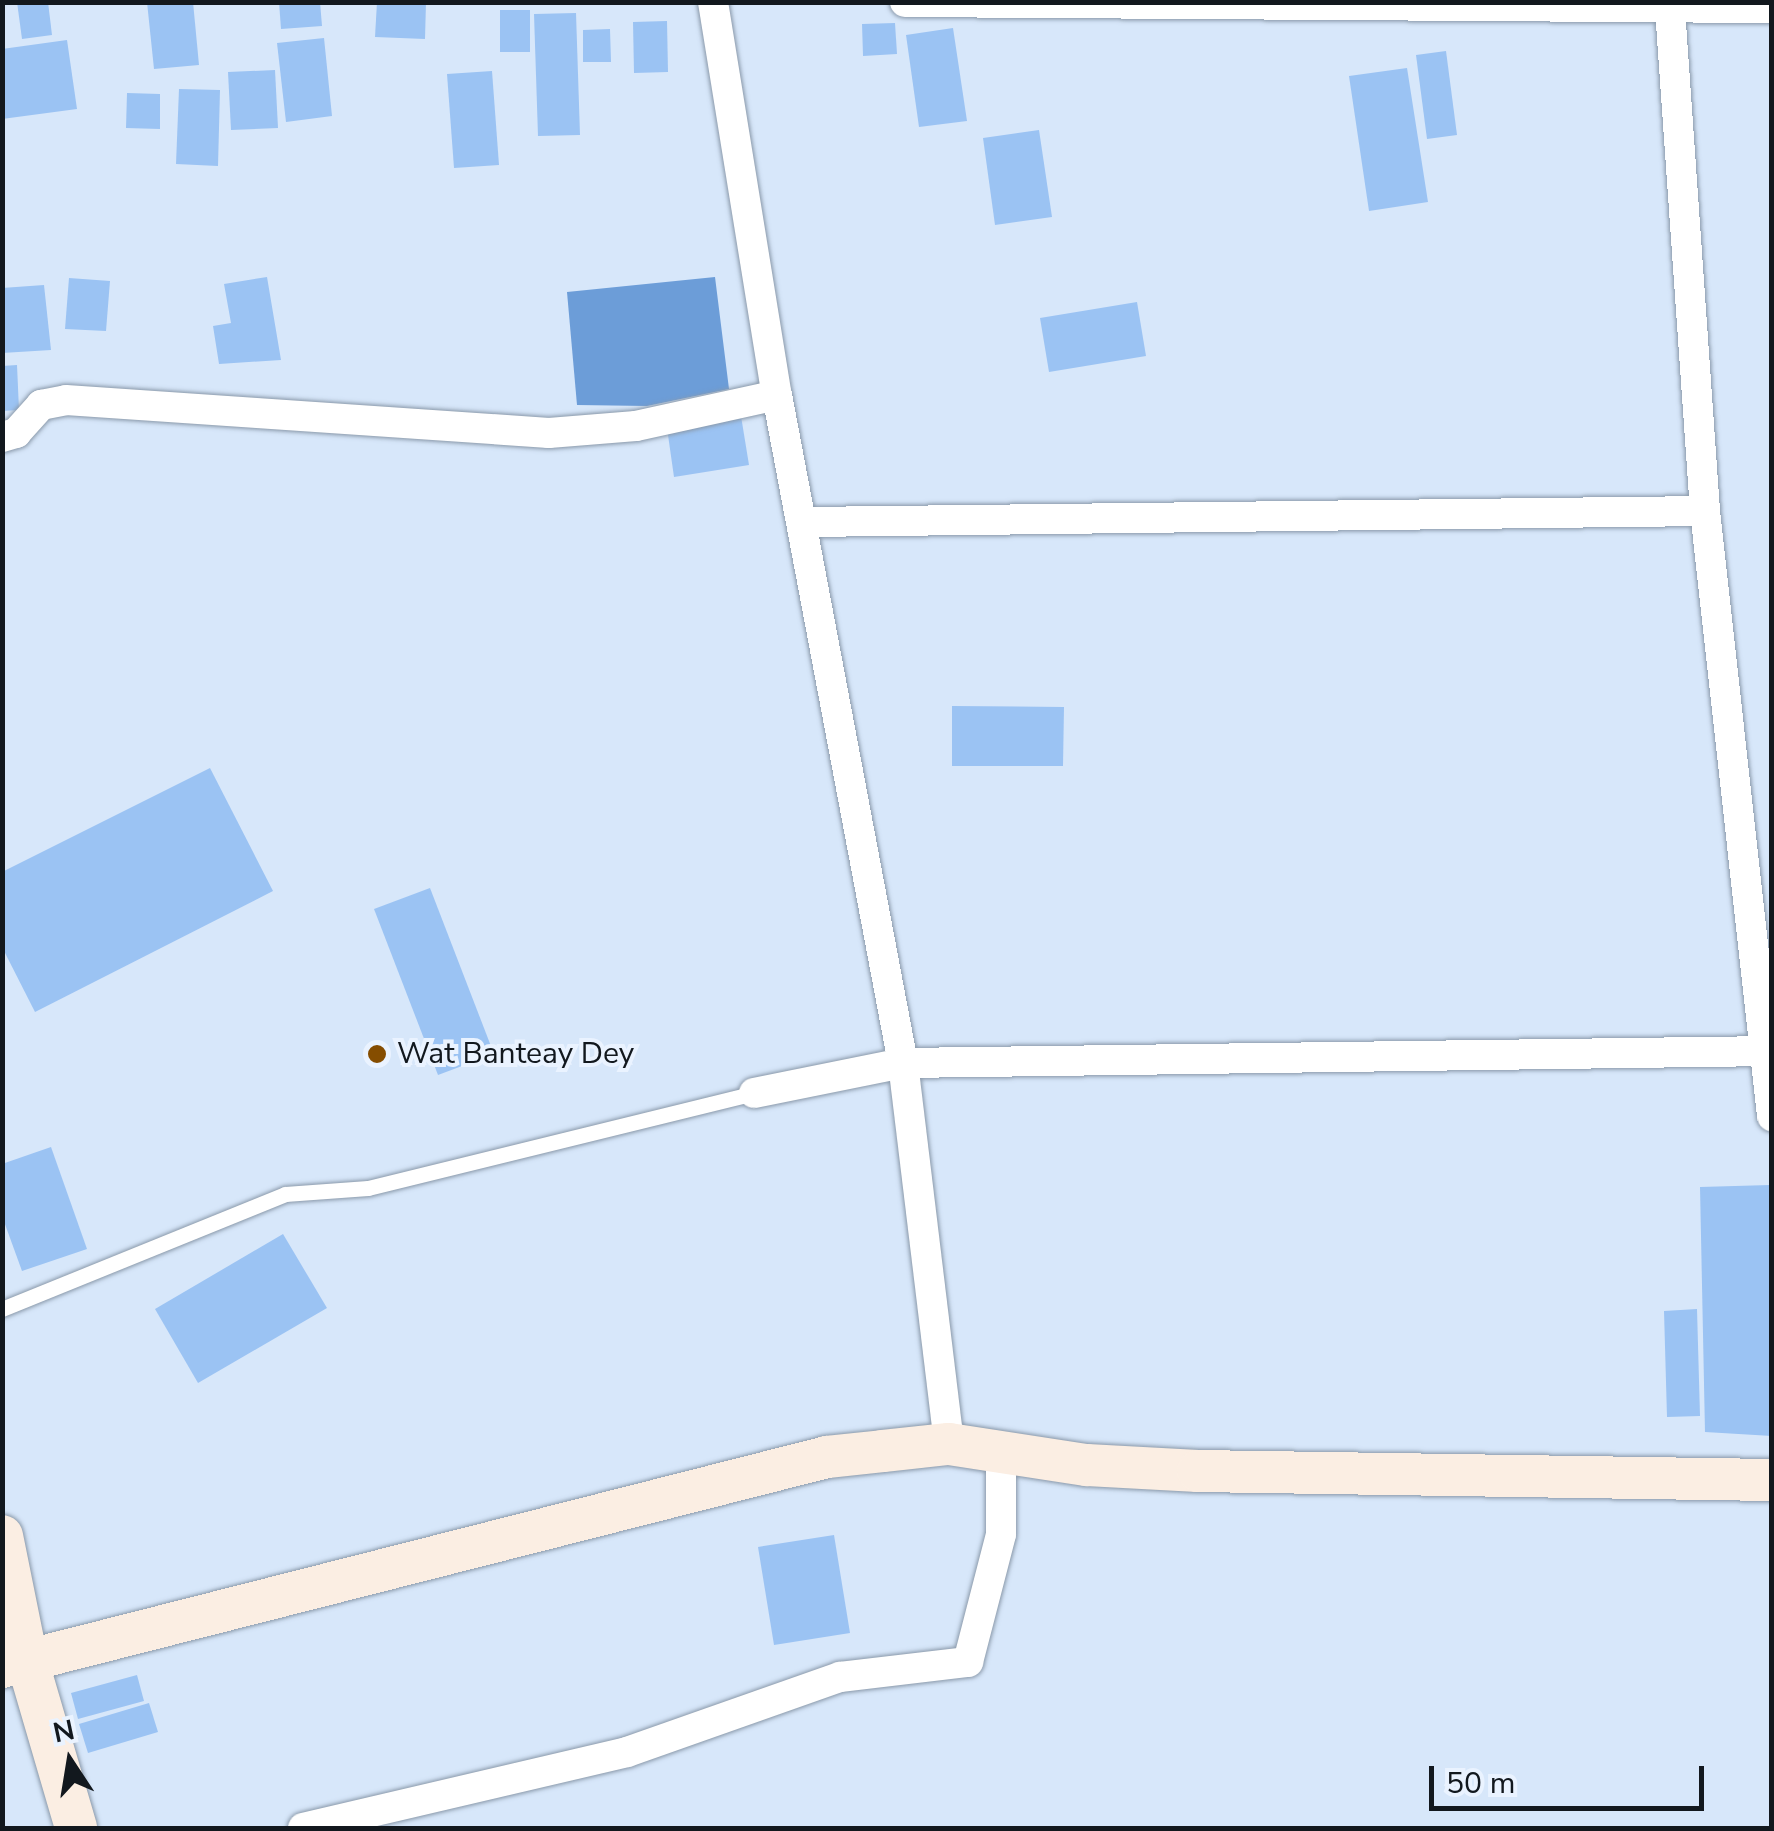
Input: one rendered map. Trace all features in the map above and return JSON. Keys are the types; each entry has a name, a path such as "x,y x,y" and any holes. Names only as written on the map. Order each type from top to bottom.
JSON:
{"street":[{"path":"713,2 777,395 806,522 903,1064 949,1444"},
{"path":"905,2 1772,8"},
{"path":"1670,8 1705,511 1772,1116"},
{"path":"2,437 16,433 40,404 66,400 549,433 636,426 777,395"},
{"path":"806,522 1705,511"},
{"path":"754,1093 903,1064 1766,1051"},
{"path":"15,1663 827,1457 949,1444 1087,1465 1198,1471 1772,1480"},
{"path":"303,1828 627,1752 840,1676 968,1662 1001,1534 1001,1451"},
{"path":"2,1536 15,1663 76,1828"}],"lane":[{"path":"2,1309 285,1194 368,1188 754,1093"}],"water":[{"path":"715,277 729,389 647,406 577,405 567,292"}],"building":[{"path":"17,2 48,2 52,35 22,39"},
{"path":"147,2 193,2 199,65 154,69"},
{"path":"279,2 320,2 322,26 281,29"},
{"path":"377,2 426,2 425,39 375,37"},
{"path":"500,10 530,10 530,52 500,52"},
{"path":"576,13 580,135 538,136 534,14"},
{"path":"667,21 668,72 634,73 633,22"},
{"path":"895,23 897,54 863,56 862,24"},
{"path":"953,28 967,121 919,127 906,35"},
{"path":"610,29 611,62 583,62 583,30"},
{"path":"324,38 332,116 286,122 277,43"},
{"path":"67,40 77,109 2,119 2,49"},
{"path":"1446,51 1457,135 1427,139 1416,55"},
{"path":"1407,68 1428,202 1369,211 1349,76"},
{"path":"275,70 278,128 231,130 228,72"},
{"path":"492,71 499,165 454,168 447,74"},
{"path":"179,89 220,90 218,166 176,164"},
{"path":"127,93 160,94 160,129 126,128"},
{"path":"1039,130 1052,217 995,225 983,138"},
{"path":"267,277 281,360 219,364 213,326 231,323 224,284"},
{"path":"69,278 110,281 106,331 65,329"},
{"path":"44,285 51,350 2,353 2,288"},
{"path":"1137,302 1146,356 1049,372 1040,318"},
{"path":"17,365 19,410 2,411 2,366"},
{"path":"741,416 749,465 674,477 667,428"},
{"path":"952,706 1064,707 1063,766 952,766"},
{"path":"210,768 273,891 35,1012 2,947 2,872"},
{"path":"430,888 494,1054 438,1075 374,909"},
{"path":"51,1147 87,1249 22,1271 2,1216 2,1164"},
{"path":"1770,1185 1772,1436 1705,1432 1700,1187"},
{"path":"283,1234 327,1308 198,1383 155,1309"},
{"path":"1697,1309 1700,1416 1667,1417 1664,1311"},
{"path":"834,1535 850,1633 774,1645 758,1547"},
{"path":"137,1675 144,1701 78,1719 71,1693"},
{"path":"149,1703 158,1732 88,1753 79,1724"}],"place":[{"name":"Wat Banteay Dey","path":"377,1054"}]}
